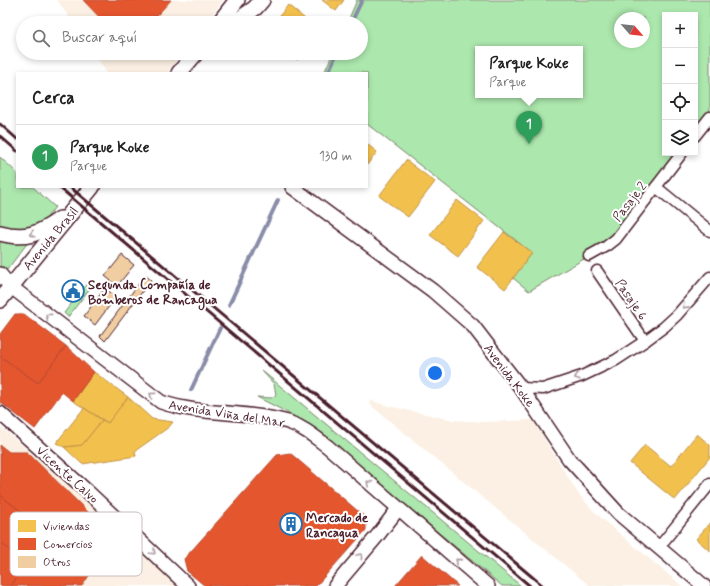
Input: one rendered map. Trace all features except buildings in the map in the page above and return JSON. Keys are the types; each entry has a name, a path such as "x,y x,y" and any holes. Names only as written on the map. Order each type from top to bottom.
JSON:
{"main road":[{"path":"224,16 237,0"},
{"path":"244,16 255,8 262,0"},
{"path":"180,72 190,60"},
{"path":"0,233 9,236 32,236 60,219 88,191"},
{"name":"Avenida Brasil","path":"0,300 88,191"}],"street":[{"path":"698,132 710,117"},
{"name":"Pasaje 2","path":"589,256 616,239 680,156"},
{"path":"656,187 710,231"},
{"name":"Avenida Koke","path":"294,188 439,296 472,326 521,388 569,459 618,513 704,586"},
{"name":"Pasaje 6","path":"597,271 645,341"},
{"name":"Avenida Viña del Mar","path":"0,274 10,286 161,402 183,408 261,416 295,425 306,431 327,446 488,586"},
{"path":"521,388 543,389 582,376 616,360 645,341 677,315 710,277"},
{"name":"Vicente Calvo","path":"0,413 110,512"},
{"path":"659,547 710,484"},
{"path":"335,586 398,509"},
{"name":"Vicente Calvo","path":"142,543 188,586"}],"shaded area":[{"path":"57,0 223,0 211,16 68,16"},
{"path":"99,60 177,60 168,72 106,72"},
{"path":"370,400 388,406 453,420 485,422 533,420 577,492 591,508 682,586 590,586 374,408 370,404"},
{"path":"0,426 100,512 10,512 10,576 142,576 142,549 178,582 175,586 0,586"}],"green space":[{"path":"357,0 710,0 710,116 698,131 698,12 662,12 662,156 679,156 616,239 529,291 513,278 532,253 368,125 368,72 324,72 330,60 368,60 368,16 350,16"},
{"path":"0,157 16,172 16,188 34,188 55,207 0,279"},
{"path":"90,280 94,283 68,317 64,313"},
{"path":"261,370 521,586 502,586 339,449 293,419 294,416 257,397 271,398 276,395 274,384"}],"waterway":[{"path":"354,16 362,0"},
{"path":"328,72 334,60"},
{"path":"229,305 278,200"},
{"path":"191,390 220,328"}],"railway":[{"path":"0,124 16,138"},
{"path":"0,136 16,150"},
{"path":"60,188 530,586"},
{"path":"71,188 543,586"}],"place":[{"name":"Parque Koke","path":"529,144"},
{"name":"Segunda Compañía de Bomberos de Rancagua","path":"73,291"},
{"name":"Mercado de Rancagua","path":"291,524"}]}
